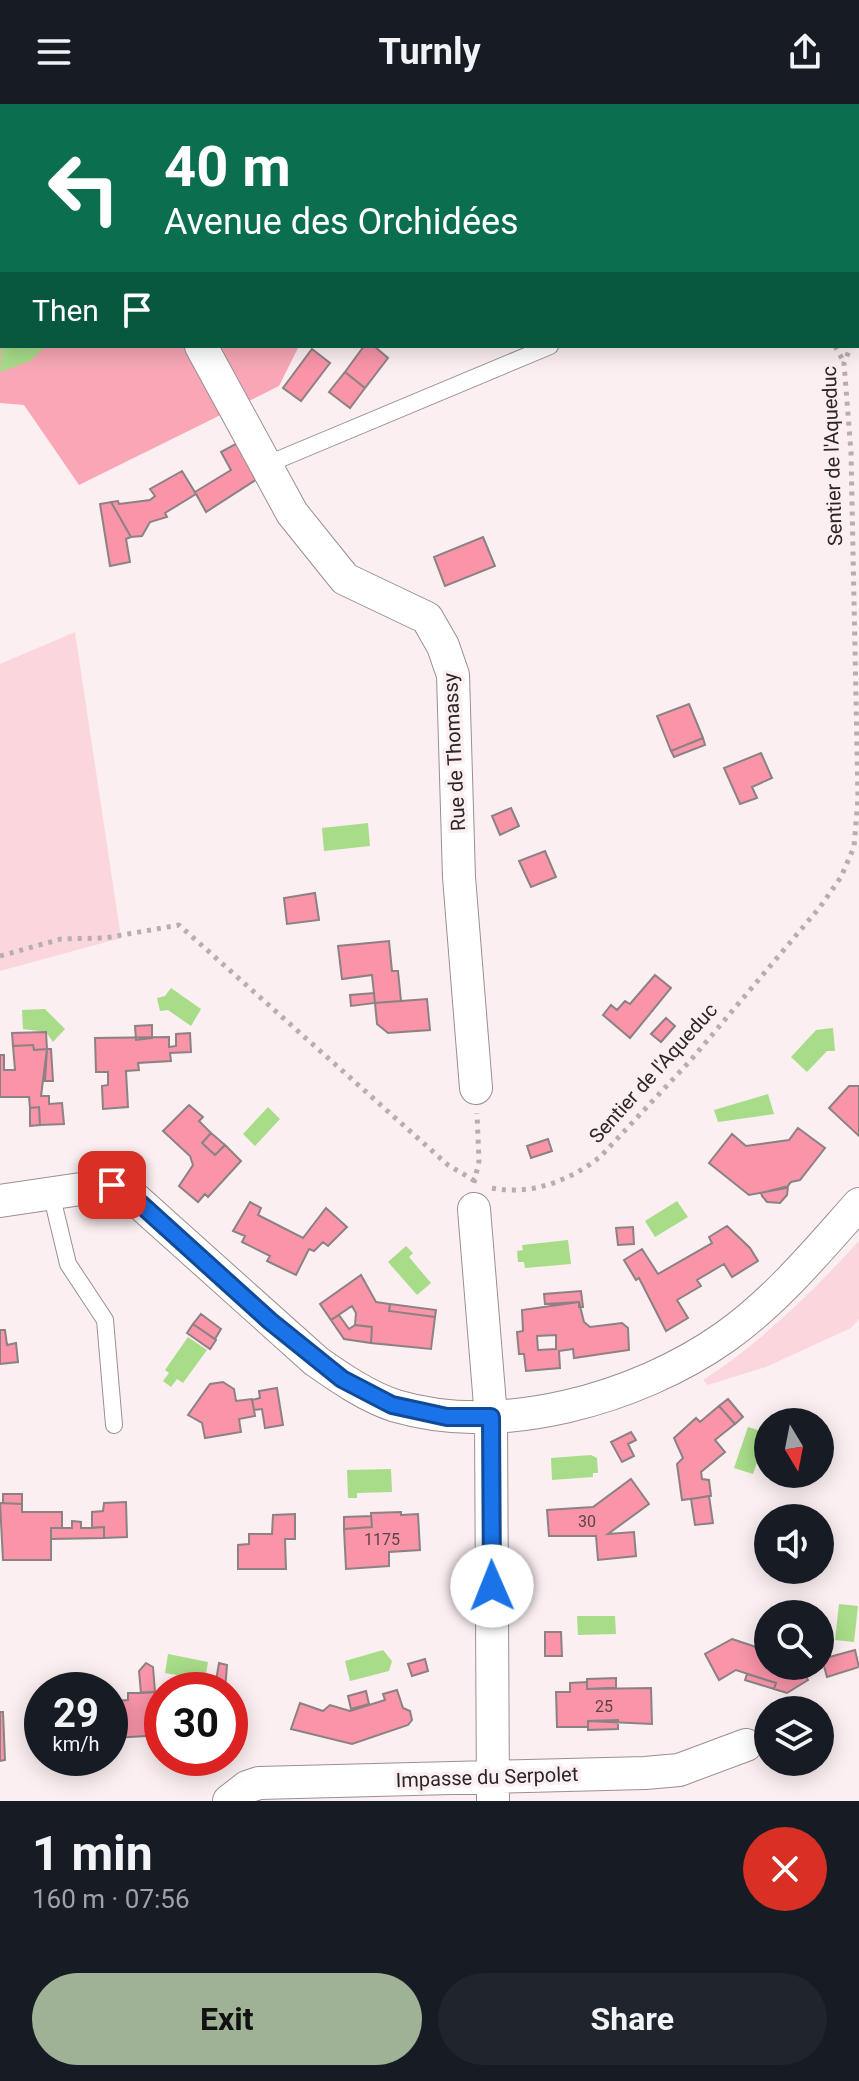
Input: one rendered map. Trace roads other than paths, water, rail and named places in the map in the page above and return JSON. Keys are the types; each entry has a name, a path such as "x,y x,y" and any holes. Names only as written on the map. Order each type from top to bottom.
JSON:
{"street":[{"name":"Rue de Thomassy","path":"202,348 292,513 345,579 419,611 437,632 449,661 453,675 464,946 476,1088"},
{"path":"0,1201 101,1186 123,1188 270,1321 342,1379 392,1405 447,1417 491,1417 596,1399 630,1388 694,1358 759,1309 859,1204"},
{"path":"474,1209 491,1417 493,1789"},
{"name":"Impasse du Serpolet","path":"229,1801 247,1787 259,1783 493,1789 679,1770 746,1745"}],"lane":[{"path":"268,464 545,348"},
{"path":"51,1193 68,1264 105,1320 114,1425"}]}
